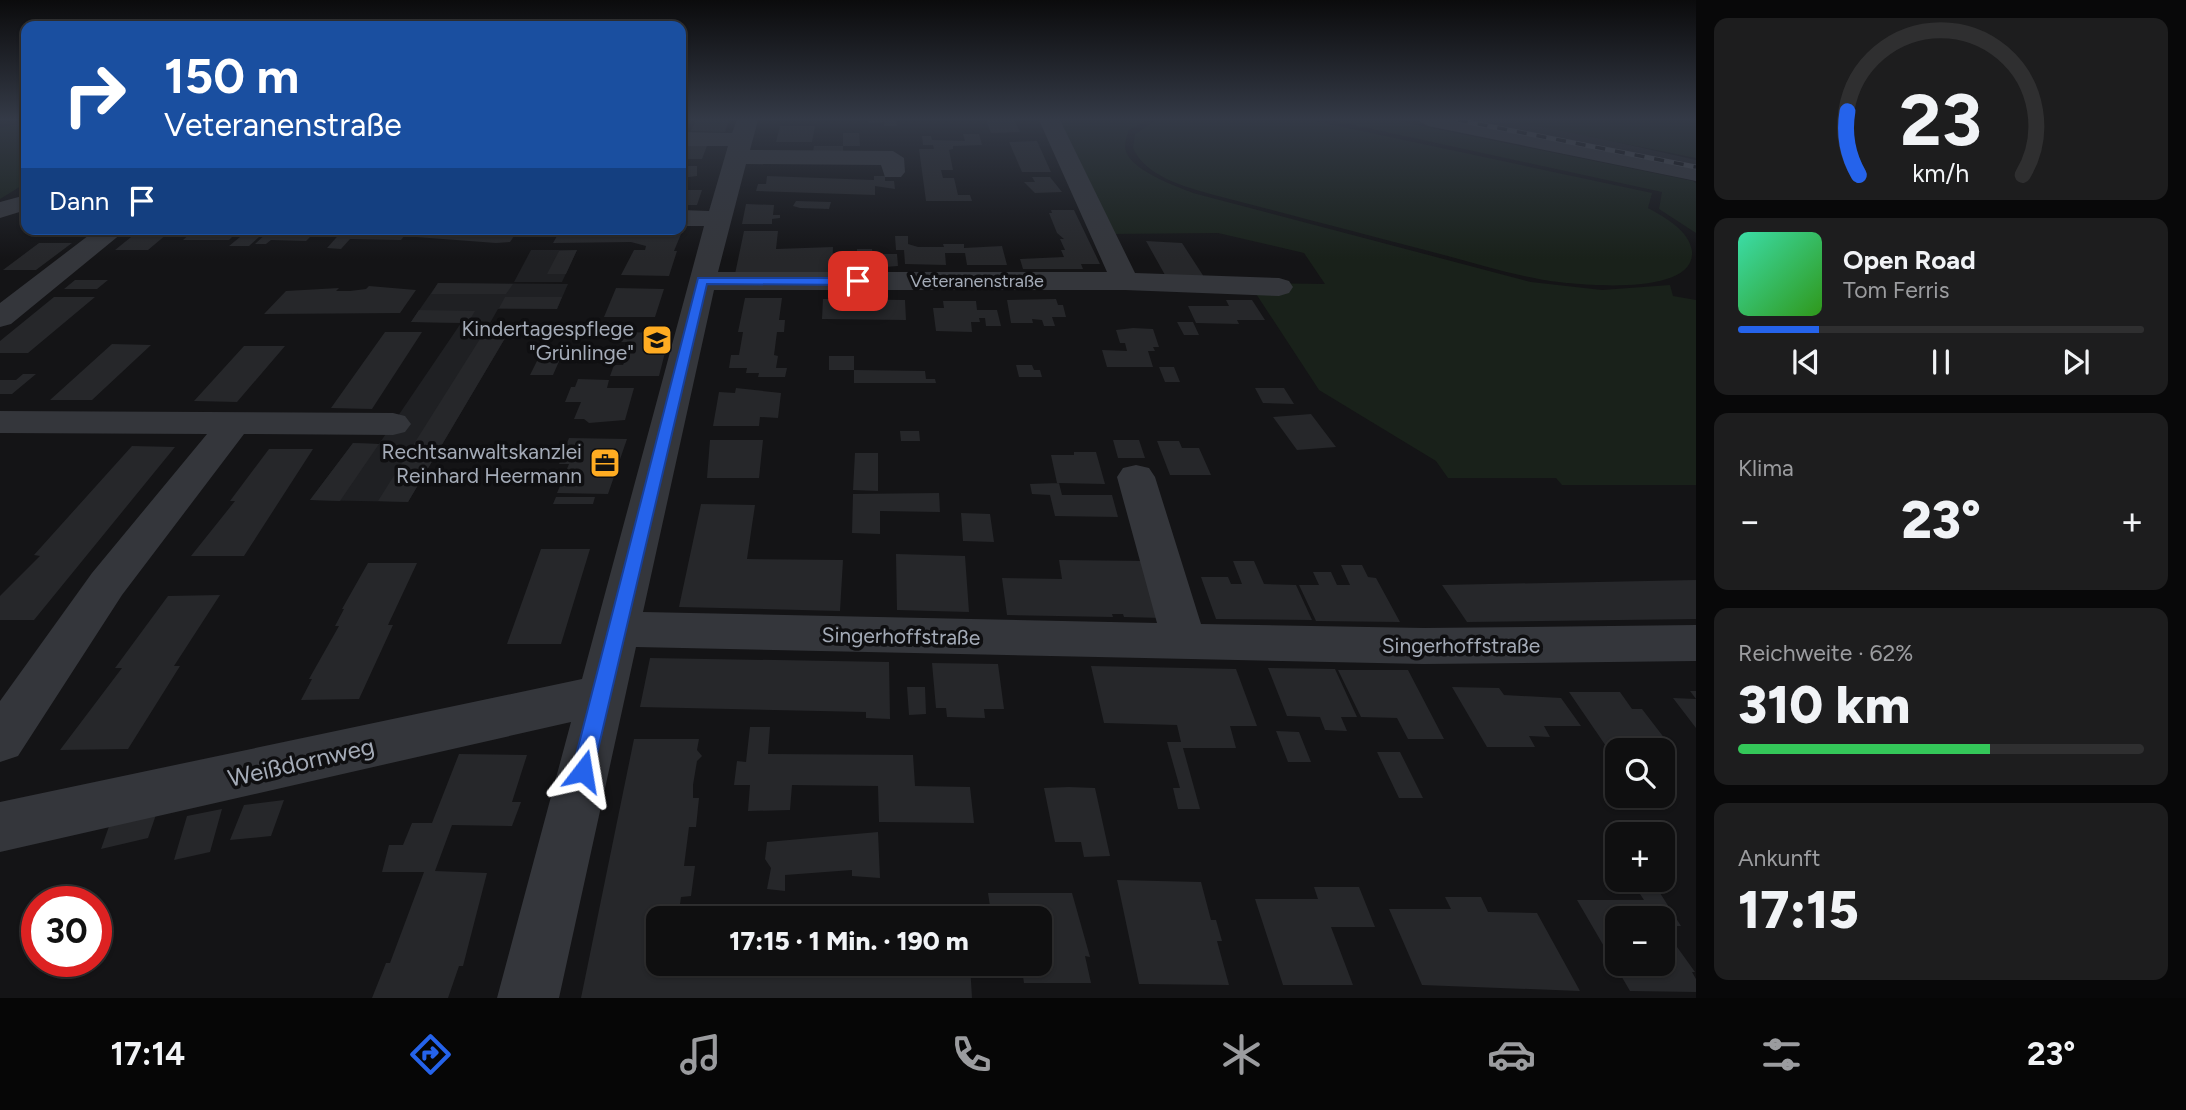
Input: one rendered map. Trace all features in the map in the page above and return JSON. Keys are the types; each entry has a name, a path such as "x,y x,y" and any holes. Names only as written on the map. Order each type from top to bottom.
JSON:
{"street":[{"path":"528,998 702,281 700,218 727,167"},
{"path":"893,167 893,172"},
{"path":"1072,167 1125,281"},
{"path":"1659,167 1696,174"},
{"path":"0,210 21,204"},
{"path":"0,318 106,235"},
{"name":"Veteranenstraße","path":"702,281 1125,281 1279,287"},
{"path":"0,422 393,424"},
{"path":"0,741 107,584 234,423"},
{"path":"1136,477 1184,641"},
{"name":"Singerhoffstraße","path":"617,629 1424,646 1696,643"},
{"name":"Weißdornweg","path":"0,827 601,695"}],"shaded area":[{"path":"0,167 21,167 21,186 0,199"},
{"path":"1078,167 1139,167 1153,176 1193,193 1531,282 1602,290 1670,285 1673,296 1696,300 1696,485 1562,485 1556,478 1448,478 1436,461 1319,390 1249,283 1325,284 1304,253 1218,233 1111,234"},
{"path":"1148,167 1528,167 1652,193 1648,208 1681,231 1690,243 1692,251 1688,266 1674,276 1653,282 1602,285 1544,280 1214,195 1157,174"},
{"path":"1545,167 1622,167 1693,181 1696,183 1696,233 1659,209 1662,192"},
{"path":"1674,167 1696,167 1696,171"},
{"path":"531,250 577,250 562,282 514,282"},
{"path":"438,283 568,284 557,309 498,309 490,323 514,323 408,502 310,500 353,443 379,444 461,323 411,322"}],"building":[{"path":"686,167 697,167 697,176 686,177"},
{"path":"921,167 952,167 953,170 941,170 943,178 954,178 958,195 970,195 972,201 926,201"},
{"path":"1020,167 1049,167 1051,172 1022,172"},
{"path":"767,176 874,180 874,176 885,176 885,181 894,181 895,189 875,186 875,195 756,191 758,184 766,184"},
{"path":"1032,177 1050,177 1062,192 1035,193 1024,182 1035,182"},
{"path":"686,190 702,190 697,205 686,205"},
{"path":"796,201 831,202 829,209 800,208 793,206"},
{"path":"746,204 774,205 773,215 780,215 780,218 772,219 772,224 742,224"},
{"path":"1051,210 1074,210 1100,264 1081,264 1083,269 1023,269 1020,259 1064,257 1061,250 1065,250 1060,239 1064,239 1057,233 1049,213 1052,213"},
{"path":"744,231 778,231 776,249 833,247 832,274 735,274"},
{"path":"134,235 166,235 148,250 115,250"},
{"path":"189,235 234,235 229,240 183,240"},
{"path":"265,235 321,235 311,236 306,241 271,240 266,244 255,244"},
{"path":"339,235 405,235 401,240 350,239 341,249 327,248"},
{"path":"515,235 510,242 496,243 416,237"},
{"path":"558,235 681,235 669,276 621,275 634,250 645,250 646,246 631,242 553,243"},
{"path":"895,236 908,236 908,244 918,247 944,247 943,244 964,244 964,248 1002,246 1007,265 967,265 965,253 945,253 946,265 905,264 904,250 896,250"},
{"path":"240,237 259,237 249,246 229,246"},
{"path":"1146,241 1182,243 1206,280 1165,275"},
{"path":"39,243 72,243 36,270 3,270"},
{"path":"857,249 872,249 873,254 897,254 898,266 857,269"},
{"path":"577,250 566,274 547,274 559,251"},
{"path":"75,280 108,280 97,289 64,289"},
{"path":"438,283 513,284 506,294 431,294"},
{"path":"369,286 416,290 400,313 264,314 286,291 339,288 336,291 350,291 366,289"},
{"path":"616,288 664,289 655,317 604,317"},
{"path":"54,297 95,297 28,353 0,353 0,341"},
{"path":"505,297 562,297 557,309 499,308"},
{"path":"745,298 782,298 779,320 785,320 784,332 777,332 774,355 778,356 776,368 787,368 785,377 758,377 759,373 746,373 747,368 729,368 731,355 739,355 743,332 738,332"},
{"path":"823,299 905,300 906,320 822,319"},
{"path":"1056,299 1058,305 1063,305 1066,317 1052,317 1055,326 1044,326 1042,320 1032,319 1033,323 1011,323 1007,300"},
{"path":"1226,300 1252,300 1265,320 1237,320 1239,324 1196,323 1188,306 1229,306"},
{"path":"943,301 976,301 977,310 997,310 1001,326 986,326 985,318 979,318 980,322 971,322 972,332 936,331 933,308 944,308"},
{"path":"419,310 475,311 468,323 411,322"},
{"path":"1177,322 1193,322 1199,335 1184,335"},
{"path":"490,323 514,323 408,502 378,501"},
{"path":"1153,329 1159,347 1153,347 1155,351 1148,351 1153,367 1107,367 1102,350 1127,351 1125,343 1120,343 1116,330"},
{"path":"385,332 422,332 372,409 331,408"},
{"path":"618,332 670,333 659,376 610,376 614,365 623,365 632,342 614,342"},
{"path":"112,344 151,345 92,400 50,400"},
{"path":"244,346 285,346 237,402 194,401"},
{"path":"543,349 564,350 553,375 530,375"},
{"path":"829,356 854,356 854,370 829,370"},
{"path":"1016,365 1032,365 1034,370 1040,370 1042,377 1019,377"},
{"path":"1159,367 1174,367 1180,382 1165,382"},
{"path":"854,370 925,371 926,379 935,379 936,383 854,383"},
{"path":"23,374 36,374 12,394 0,394 0,380 16,380"},
{"path":"578,379 609,380 607,388 634,388 625,420 589,423 584,419 574,419 581,402 565,402 571,387 575,387"},
{"path":"736,388 781,393 778,418 760,417 759,426 713,426 719,392 735,393"},
{"path":"1255,388 1284,388 1294,404 1263,403"},
{"path":"1311,414 1336,447 1297,450 1273,417"},
{"path":"900,431 919,431 920,441 901,441"},
{"path":"569,438 627,439 608,494 557,493 569,464 559,464"},
{"path":"710,440 763,440 759,478 707,478"},
{"path":"1113,440 1139,440 1145,458 1118,458"},
{"path":"1157,441 1179,441 1182,448 1199,448 1211,475 1170,475"},
{"path":"353,443 379,444 340,501 310,500"},
{"path":"132,446 175,447 34,620 0,620 0,596 40,556 34,555"},
{"path":"269,449 313,449 244,556 191,556 235,501 230,501"},
{"path":"1074,452 1096,452 1105,484 1057,483 1051,455 1074,455"},
{"path":"855,453 878,453 878,491 853,490"},
{"path":"1059,483 1062,495 1112,495 1118,517 1055,516 1050,495 1032,494 1030,484"},
{"path":"939,493 940,512 880,511 880,534 852,533 853,494"},
{"path":"556,497 595,497 593,504 553,504"},
{"path":"701,504 755,505 747,559 843,560 840,611 679,607"},
{"path":"961,513 990,514 994,542 963,541"},
{"path":"541,549 590,549 561,644 507,644"},
{"path":"896,554 965,556 969,612 897,610"},
{"path":"1059,560 1147,561 1164,618 1124,617 1123,614 1112,614 1113,617 1007,615 1002,578 1062,579"},
{"path":"1233,561 1254,561 1264,584 1296,585 1312,620 1216,619 1201,577 1228,577 1231,584 1242,584"},
{"path":"368,563 417,563 388,625 393,625 359,699 301,700 312,679 309,679 339,626 335,626 342,609"},
{"path":"1341,565 1362,565 1368,577 1376,578 1400,622 1316,621 1299,585 1319,585 1313,572 1331,572 1337,585 1350,585"},
{"path":"1696,580 1696,619 1467,622 1442,585"},
{"path":"220,595 174,666 180,666 128,749 60,750 122,668 115,668 168,596"},
{"path":"650,658 889,662 890,719 866,718 866,712 640,707"},
{"path":"932,663 998,664 1004,709 984,709 985,718 947,717 946,708 936,708"},
{"path":"1091,666 1236,669 1257,726 1230,726 1236,748 1183,748 1200,809 1178,809 1173,788 1180,788 1167,742 1181,742 1177,725 1104,723"},
{"path":"1268,668 1335,669 1357,717 1341,717 1347,731 1325,730 1320,717 1287,716"},
{"path":"1338,670 1408,670 1444,739 1408,739 1397,718 1361,717"},
{"path":"907,687 925,687 926,714 909,715"},
{"path":"1452,687 1499,688 1504,695 1561,698 1581,726 1544,726 1550,737 1529,736 1535,747 1487,747"},
{"path":"1569,692 1620,692 1632,709 1642,709 1664,738 1605,738 1605,745"},
{"path":"1673,698 1696,699 1696,728"},
{"path":"750,727 770,727 768,754 913,755 915,786 970,787 974,823 879,822 878,786 792,785 790,810 748,811 750,785 734,785 737,761 746,762"},
{"path":"1276,731 1299,732 1311,762 1288,762"},
{"path":"634,739 699,739 697,750 702,756 697,761 693,785 693,798 699,798 696,827 689,827 684,866 695,866 691,896 681,897 680,906 646,906 646,976 971,976 972,998 581,998"},
{"path":"1377,752 1400,752 1423,798 1399,798"},
{"path":"459,754 527,755 512,802 521,802 512,826 452,825 435,871 487,873 463,966 459,966 448,998 372,998 386,963 390,963 424,872 382,872 389,845 403,845 412,823 432,823"},
{"path":"1044,788 1095,788 1110,856 1084,857 1081,842 1055,842"},
{"path":"284,800 271,836 230,840 244,805"},
{"path":"159,806 148,838 101,849 113,815"},
{"path":"222,809 210,852 174,860 187,816"},
{"path":"878,832 880,878 852,876 852,870 785,875 785,891 767,889 771,868 765,859 767,842"},
{"path":"1117,880 1201,882 1211,920 1216,920 1222,941 1217,941 1229,985 1139,984"},
{"path":"1314,887 1359,887 1375,927 1331,927 1353,985 1283,985 1255,899 1318,899"},
{"path":"1639,892 1659,892 1668,906 1605,906 1605,948 1577,900 1644,900"},
{"path":"988,893 1072,893 1090,957 1085,956 1091,983 1024,983 1023,976 1052,976 1052,906 990,906"},
{"path":"1445,897 1481,897 1488,912 1537,913 1580,991 1422,985 1389,909 1451,909"},
{"path":"1675,944 1695,972 1692,972 1696,979 1696,992 1630,991 1621,976 1675,976"}],"place":[{"name":"Kindertagespflege \"Grünlinge\"","path":"657,340"},
{"name":"Rechtsanwaltskanzlei Reinhard Heermann","path":"605,463"}],"route":[{"path":"583,771 702,281 858,281"}]}
